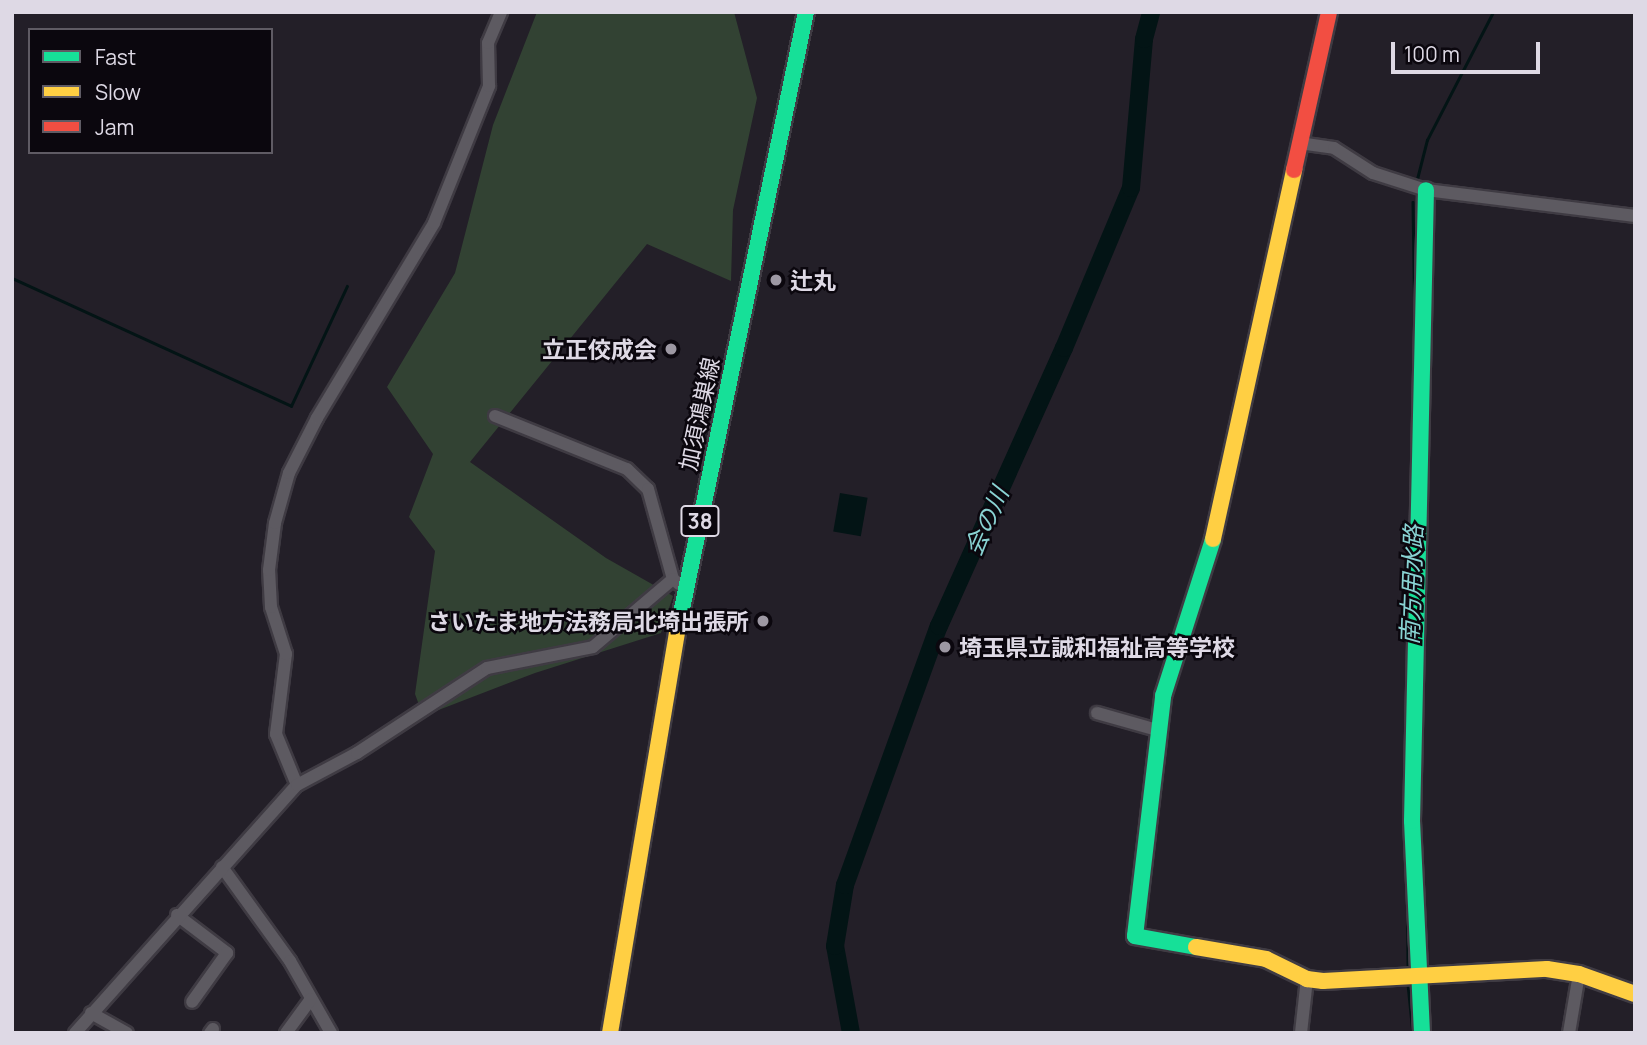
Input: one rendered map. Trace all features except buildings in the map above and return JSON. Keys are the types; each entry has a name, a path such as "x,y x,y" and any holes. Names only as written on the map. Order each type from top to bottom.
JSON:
{"street":[{"path":"297,785 276,734 286,654 271,607 275,523 289,473 317,418 434,223 489,86 488,43 501,12"},
{"name":"加須鴻巣線","path":"610,1033 679,584 806,12"},
{"path":"1329,12 1209,559 1163,696 1157,730 1136,936 1266,959 1307,979 1338,982 1528,969 1579,974 1635,994"},
{"path":"1299,143 1334,148 1373,173 1426,190 1635,216"},
{"path":"1422,1033 1416,977 1412,821 1426,190"},
{"path":"75,1033 177,915 297,785 357,753 487,668 593,647 679,584 648,489 627,469 495,415"},
{"path":"1097,713 1157,730"},
{"path":"222,867 290,961 331,1033"},
{"path":"177,915 227,953 192,1002"},
{"path":"1569,1033 1579,974"},
{"path":"1301,1033 1307,979"},
{"path":"286,1033 311,999"},
{"path":"91,1013 127,1033"}],"green space":[{"path":"537,12 734,12 757,98 733,210 731,281 647,244 470,462 606,558 673,596 661,633 535,673 423,716 415,694 435,551 409,517 433,454 387,387 455,273 493,125"}],"shaded area":[{"path":"840,493 868,498 861,536 833,531"}],"waterway":[{"name":"会の川","path":"851,1033 835,946 845,885 939,626 1064,348 1131,188 1144,39 1151,12"},
{"name":"南方用水路","path":"1416,183 1427,140 1493,12"},
{"name":"南方用水路","path":"1413,202 1415,325"},
{"path":"12,278 291,406 347,286"},
{"name":"南方用水路","path":"1406,730 1408,968"},
{"name":"南方用水路","path":"1408,984 1413,1033"}],"traffic: fast":[{"path":"678,628 806,12"},
{"path":"1422,1033 1412,821 1426,190"},
{"path":"1196,947 1135,936 1163,696 1213,539"}],"traffic: slow":[{"path":"1213,539 1294,170"},
{"path":"610,1033 678,628"},
{"path":"1196,947 1266,959 1307,979 1323,981 1547,969 1579,974 1635,994"}],"traffic: jam":[{"path":"1294,170 1329,12"}],"place":[{"name":"辻丸","path":"776,280"},
{"name":"立正佼成会","path":"671,349"},
{"name":"さいたま地方法務局北埼出張所","path":"763,621"},
{"name":"埼玉県立誠和福祉高等学校","path":"945,647"}]}
